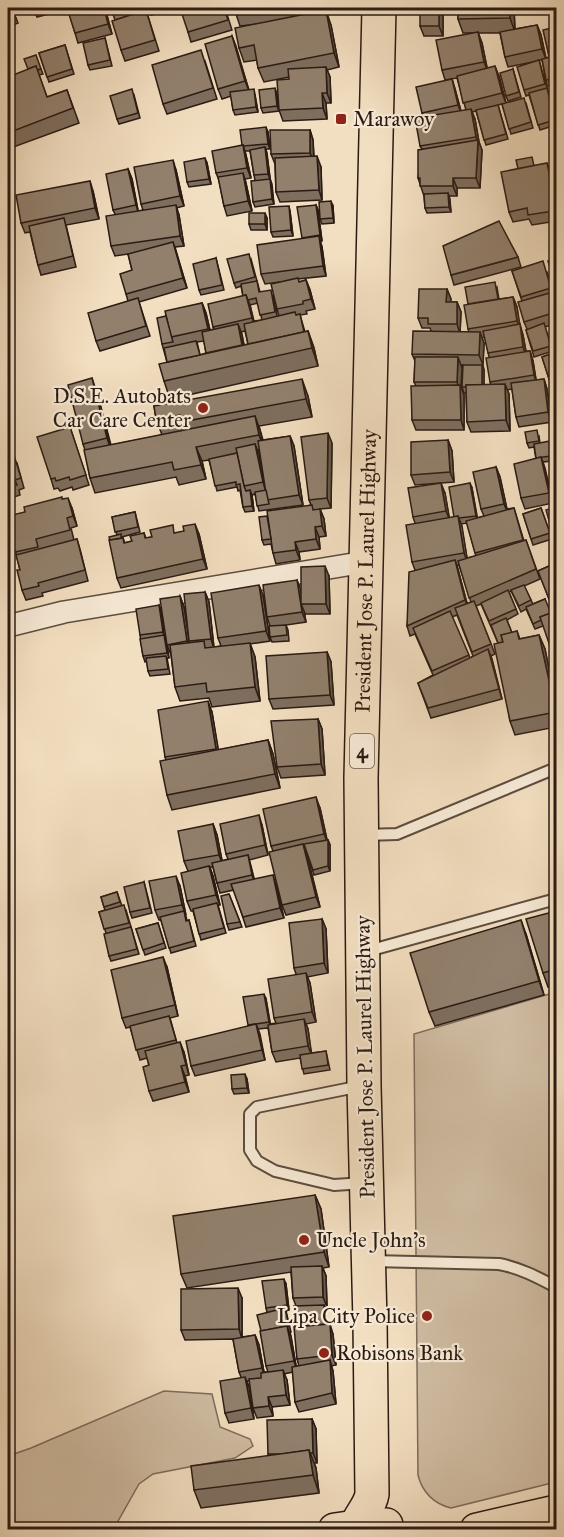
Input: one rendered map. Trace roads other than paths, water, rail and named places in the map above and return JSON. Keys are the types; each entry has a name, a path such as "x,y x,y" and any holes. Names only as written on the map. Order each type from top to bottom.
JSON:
{"main road":[{"name":"President Jose P. Laurel Highway","path":"370,1528 358,1520 368,1507 372,1494 361,778 379,8"},
{"path":"477,1530 556,1512"}],"street":[{"path":"8,626 64,612 365,562"}],"lane":[{"path":"362,835 397,834 556,768"},
{"path":"362,953 556,899"},
{"path":"364,1086 257,1107 250,1114 250,1149 258,1161 275,1171 334,1185 367,1183"},
{"path":"369,1261 499,1264 524,1270 556,1287"}],"place":[{"name":"Marawoy","path":"341,119"},
{"name":"D.S.E. Autobats Car Care Center","path":"203,408"},
{"name":"Uncle John's","path":"304,1240"},
{"name":"Lipa City Police","path":"427,1316"},
{"name":"Robisons Bank","path":"324,1353"}]}
